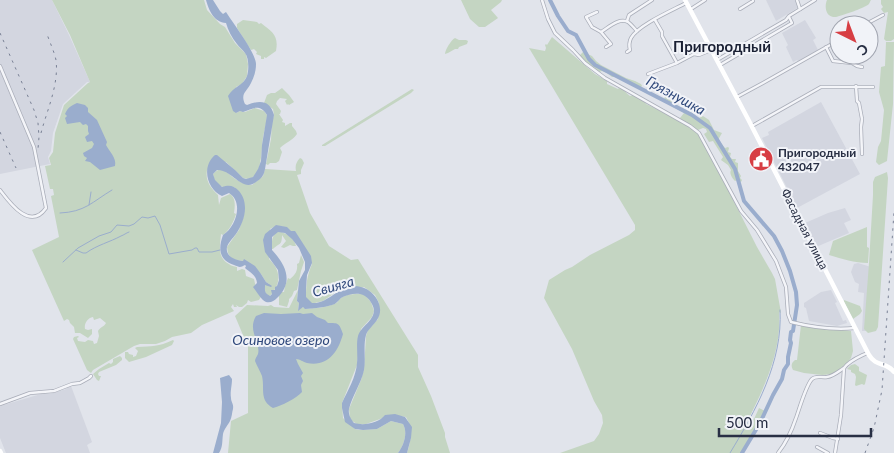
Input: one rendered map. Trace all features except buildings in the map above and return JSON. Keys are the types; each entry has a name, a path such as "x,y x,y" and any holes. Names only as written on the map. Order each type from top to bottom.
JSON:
{"main road":[{"name":"Фасадная улица","path":"686,2 737,97 868,353"},
{"path":"868,353 874,362 888,366 894,372"}],"street":[{"path":"542,0 555,33 593,70 690,126 699,134 741,211 757,230 782,273 786,287 788,314 791,322 831,328 855,328"},
{"path":"627,21 629,15 652,0"},
{"path":"690,10 705,0"},
{"path":"740,9 753,0"},
{"path":"797,0 800,9"},
{"path":"717,60 786,20 815,0"},
{"path":"627,52 630,50 630,39 637,31 686,2"},
{"path":"597,12 586,17 592,27 601,32 611,44 606,47"},
{"path":"879,18 884,15"},
{"path":"720,65 792,23 788,17"},
{"path":"655,20 677,63"},
{"path":"627,21 637,31"},
{"path":"601,32 615,23 627,21"},
{"path":"737,97 829,46"},
{"path":"826,48 833,61 852,63 862,68"},
{"path":"648,74 694,54 699,55 711,50"},
{"path":"0,66 34,147 46,208 39,214 28,216 19,212 0,190"},
{"path":"856,86 857,100 862,119 862,154"},
{"path":"752,126 821,87 873,87"},
{"path":"778,453 793,427 807,388 813,378 826,378 835,375 853,360 868,353"},
{"path":"835,453 841,416 844,368"},
{"path":"0,404 30,393 54,391 80,383 91,376"},
{"path":"820,433 838,439"},
{"path":"817,447 828,453"}],"shaded area":[{"path":"0,0 52,0 90,82 87,82 63,104 53,133 51,151 48,157 50,164 0,174"},
{"path":"766,0 795,0 799,7 776,21"},
{"path":"805,20 816,38 813,40 818,50 793,62 782,33"},
{"path":"821,102 860,174 797,208 762,138 769,135 768,132"},
{"path":"845,208 851,220 844,223 849,233 816,247 805,223"},
{"path":"858,263 871,267 866,331 862,331 864,293 858,292 859,284 855,282 851,272 854,264"},
{"path":"831,290 843,321 846,320 847,323 837,326 809,321 804,303 821,292"},
{"path":"68,386 71,386 92,442 87,445 90,453 6,453 0,438 0,406 41,394 50,394 66,389"}],"green space":[{"path":"52,0 204,0 207,10 225,27 235,43 246,54 248,64 247,76 242,84 236,87 236,113 255,108 264,111 267,115 260,165 254,176 243,178 226,162 207,170 209,184 218,195 219,205 221,198 230,194 235,202 234,213 236,214 234,220 227,231 223,235 221,234 221,255 225,261 237,267 237,271 245,270 246,276 254,279 256,288 262,295 259,300 251,302 248,300 242,307 236,305 237,307 234,307 233,304 231,307 234,311 202,325 191,333 172,337 156,344 134,346 91,373 87,370 73,339 78,336 78,341 85,342 88,340 93,341 94,344 97,343 98,331 106,323 100,318 94,320 93,317 85,325 85,329 92,329 92,334 88,338 80,333 75,333 74,327 69,320 64,321 32,250 59,237 51,196 54,195 53,189 50,189 45,166 51,165 49,158 53,152 55,133 64,105 90,82 70,35"},
{"path":"461,0 502,0 491,10 498,18 485,27 479,27 470,19"},
{"path":"827,0 871,0 868,5 842,15 829,15 826,6"},
{"path":"881,0 894,0 894,39 891,41 884,39 888,12 884,13 881,9 883,7"},
{"path":"243,20 261,23 271,32 275,37 276,51 261,59 261,56 256,54 257,52 254,49 251,50 237,28 237,24"},
{"path":"552,37 595,74 607,81 607,84 622,89 630,96 633,95 697,132 775,279 781,313 779,312 778,341 771,369 747,422 749,423 751,418 754,419 759,408 765,411 741,453 560,453 594,441 603,423 602,415 572,349 544,298 549,280 590,255 629,235 635,230 635,225 529,48 545,51 545,45 547,45"},
{"path":"455,38 468,41 467,44 445,54 448,45"},
{"path":"886,42 894,42 893,104 887,161 879,165 876,162 878,147 881,141 884,110 879,92 881,67 885,66"},
{"path":"583,52 592,56 601,65 642,86 637,87 602,71 599,72 584,62 580,56"},
{"path":"282,88 294,102 287,105 285,101 287,99 280,98 276,104 281,111 279,114 285,126 292,123 297,134 280,148 282,152 279,161 268,165 266,164 274,115 273,109 264,103 267,95 275,93"},
{"path":"412,89 414,90 411,93 325,146 322,146 322,145"},
{"path":"665,96 681,108 691,112 695,117 703,116 709,120 714,130 722,133 718,140 725,148 729,148 730,157 736,159 735,162 738,163 741,182 735,181 728,165 721,160 723,157 713,141 709,142 704,134 707,132 706,129 698,130 682,120 680,118 684,113 668,104 664,100"},
{"path":"300,158 304,163 301,174 297,175 310,213 329,246 351,260 358,259 418,355 418,367 445,433 450,453 407,453 411,435 406,417 383,418 366,424 357,424 350,418 349,409 364,369 366,336 368,330 378,319 379,303 375,295 364,287 336,292 323,301 311,304 306,298 306,293 312,264 298,240 283,227 277,226 270,229 269,259 278,273 278,283 269,297 266,293 265,285 269,284 261,274 243,261 231,258 228,253 227,247 239,230 244,215 241,195 234,187 218,185 213,174 223,170 239,181 252,185 263,176 265,169 296,171 296,164"},
{"path":"887,172 878,327 876,331 868,333 864,329 873,182 875,177"},
{"path":"867,227 868,263 853,262 829,255 833,241"},
{"path":"278,231 289,236 296,246 281,247 286,241 282,235 281,243 272,249 272,239"},
{"path":"301,255 304,262 297,290 294,291 289,299 287,307 279,305 279,294 284,292 288,278 290,279 296,273"},
{"path":"298,290 298,310 303,307 306,309 320,308 331,305 351,294 364,294 371,302 374,311 372,317 361,329 357,365 342,403 343,418 355,429 359,430 377,429 391,421 403,424 405,439 398,453 228,453 231,421 248,413 248,347 235,316 247,305 271,305 289,308"},
{"path":"844,300 860,306 862,311 860,314 853,319"},
{"path":"801,325 851,331 853,351 851,358 834,374 822,375 793,370 792,363 797,360"},
{"path":"173,340 172,345 146,357 129,362 125,358 125,352 133,355 133,357 136,356 138,351 135,348 137,347 159,345"},
{"path":"120,356 122,360 116,365 99,372 99,376 101,376 99,381 97,380 93,374 109,363 111,364 113,359"},
{"path":"855,364 859,367 859,371 867,375 864,385 856,386 855,374 847,369"}],"water":[{"name":"Свияга","path":"206,0 213,0 223,14 226,12 255,59 254,76 243,97 245,104 264,102 270,106 274,115 265,171 260,179 251,185 246,185 222,171 217,170 213,174 215,180 222,187 231,186 239,191 245,207 245,213 239,229 228,245 229,256 243,261 244,259 255,266 266,282 272,286 265,285 265,292 270,296 272,294 271,290 275,290 279,280 278,270 265,252 263,240 265,234 276,225 287,227 291,231 295,231 311,256 312,263 307,275 306,297 312,303 318,303 347,287 354,286 366,289 374,295 379,305 379,315 366,335 364,370 350,404 349,413 354,423 362,424 375,422 385,415 395,414 405,417 412,427 407,453 398,453 405,439 403,424 391,421 377,429 363,430 355,429 345,422 342,403 355,373 358,336 373,314 374,310 371,302 363,295 353,294 341,298 332,305 305,309 303,307 298,311 299,281 305,270 305,262 299,248 285,233 278,232 272,237 272,250 284,268 287,280 282,292 271,302 264,301 253,287 257,283 256,278 245,268 245,265 240,267 229,263 221,253 220,245 223,235 235,221 237,208 234,197 229,193 222,196 213,188 208,177 208,165 217,155 243,178 253,177 261,161 267,115 259,108 236,113 233,111 228,96 246,79 248,71 247,58 232,37 226,23 215,18"},
{"path":"77,103 85,105 88,108 88,112 97,120 107,142 106,145 114,157 115,166 100,170 90,162 85,161 87,158 83,153 92,148 94,144 92,141 87,142 85,137 89,134 88,126 80,122 67,124 65,118 67,110"},
{"name":"Осиновое озеро","path":"264,313 312,313 328,323 338,324 343,334 335,352 321,363 307,363 296,359 303,373 301,376 303,381 301,385 302,392 289,402 273,408 264,398 262,376 255,361 258,354 258,345 253,331 254,321 256,316"},
{"path":"229,375 232,379 232,416 224,432 219,453 213,453 221,423 220,378"}],"waterway":[{"name":"Грязнушка","path":"550,0 568,31 576,35 589,59 595,65 692,115 710,128 735,169 744,201 774,236 782,251 796,292 797,305 793,331 791,332 788,364 760,423 742,453"},
{"path":"60,213 76,211 112,190"},
{"path":"89,205 91,192"},
{"path":"63,262 78,248 99,236 111,232 117,225 129,226 142,217 155,216 160,225 169,254 195,248 199,252 220,250"},
{"path":"76,250 86,253 129,232"},
{"path":"730,453 766,385 777,348 780,310"}],"railway":[{"path":"0,33 34,110 38,123 38,149"},
{"path":"41,133 56,79 56,60 47,34"},
{"path":"0,132 16,168"},
{"path":"865,453 874,428 882,390 894,212"}],"place":[{"name":"Пригородный 432047","path":"761,159"}],"district":[{"name":"Пригородный","path":"722,46"}]}
